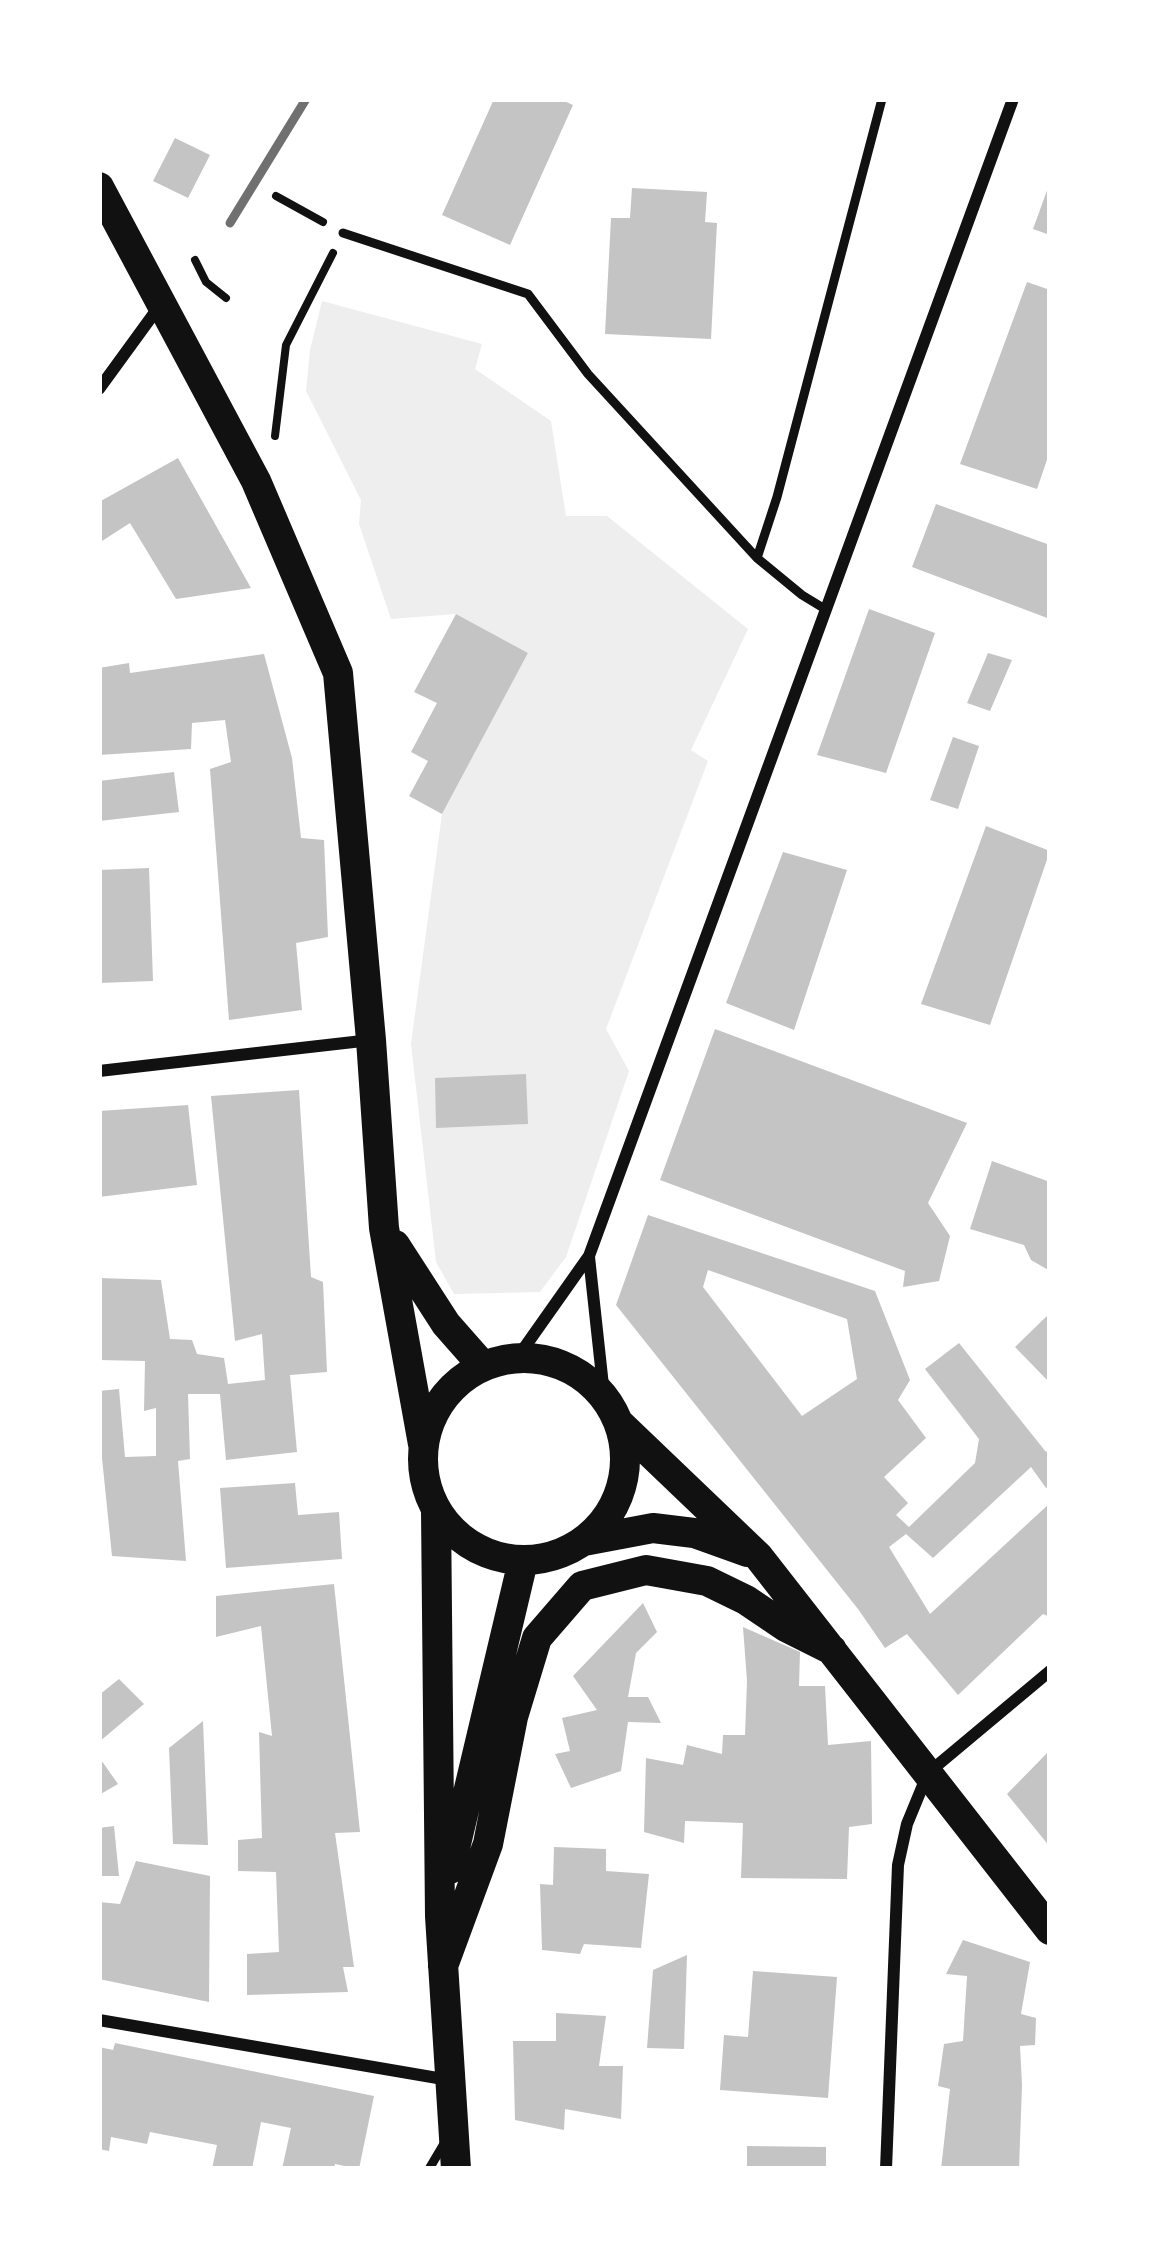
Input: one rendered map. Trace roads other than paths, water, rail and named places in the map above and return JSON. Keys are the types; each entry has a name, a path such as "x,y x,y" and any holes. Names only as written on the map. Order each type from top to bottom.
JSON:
{"main road":[{"path":"99,187 256,481 338,673 384,1228 423,1444 424,1479 436,1511 440,1916 456,2169"},
{"path":"384,1228 446,1324 483,1366"},
{"path":"423,1444 434,1412 454,1384 483,1366 517,1358 549,1360 579,1373 604,1395 620,1424 758,1556 1050,1930"},
{"path":"436,1511 459,1537 488,1554 523,1561 555,1556 584,1541 608,1518 622,1489 626,1456 620,1424"},
{"path":"584,1541 653,1528 694,1533 758,1556"},
{"path":"440,1916 523,1561"},
{"path":"443,1966 488,1844 513,1717 537,1638 582,1586 646,1570 707,1581 832,1650"}],"street":[{"path":"517,1358 589,1256 1012,99"},
{"path":"99,389 162,302"},
{"path":"99,1071 370,1040"},
{"path":"589,1256 604,1395"},
{"path":"886,2169 898,1865 907,1824 928,1773 1050,1671"},
{"path":"99,2020 450,2080"}],"lane":[{"path":"757,558 778,497 881,99"},
{"path":"343,233 528,294 588,374 757,558 825,609"},
{"path":"429,2169 454,2127"}],"railway":[{"path":"230,223 306,99"}]}
